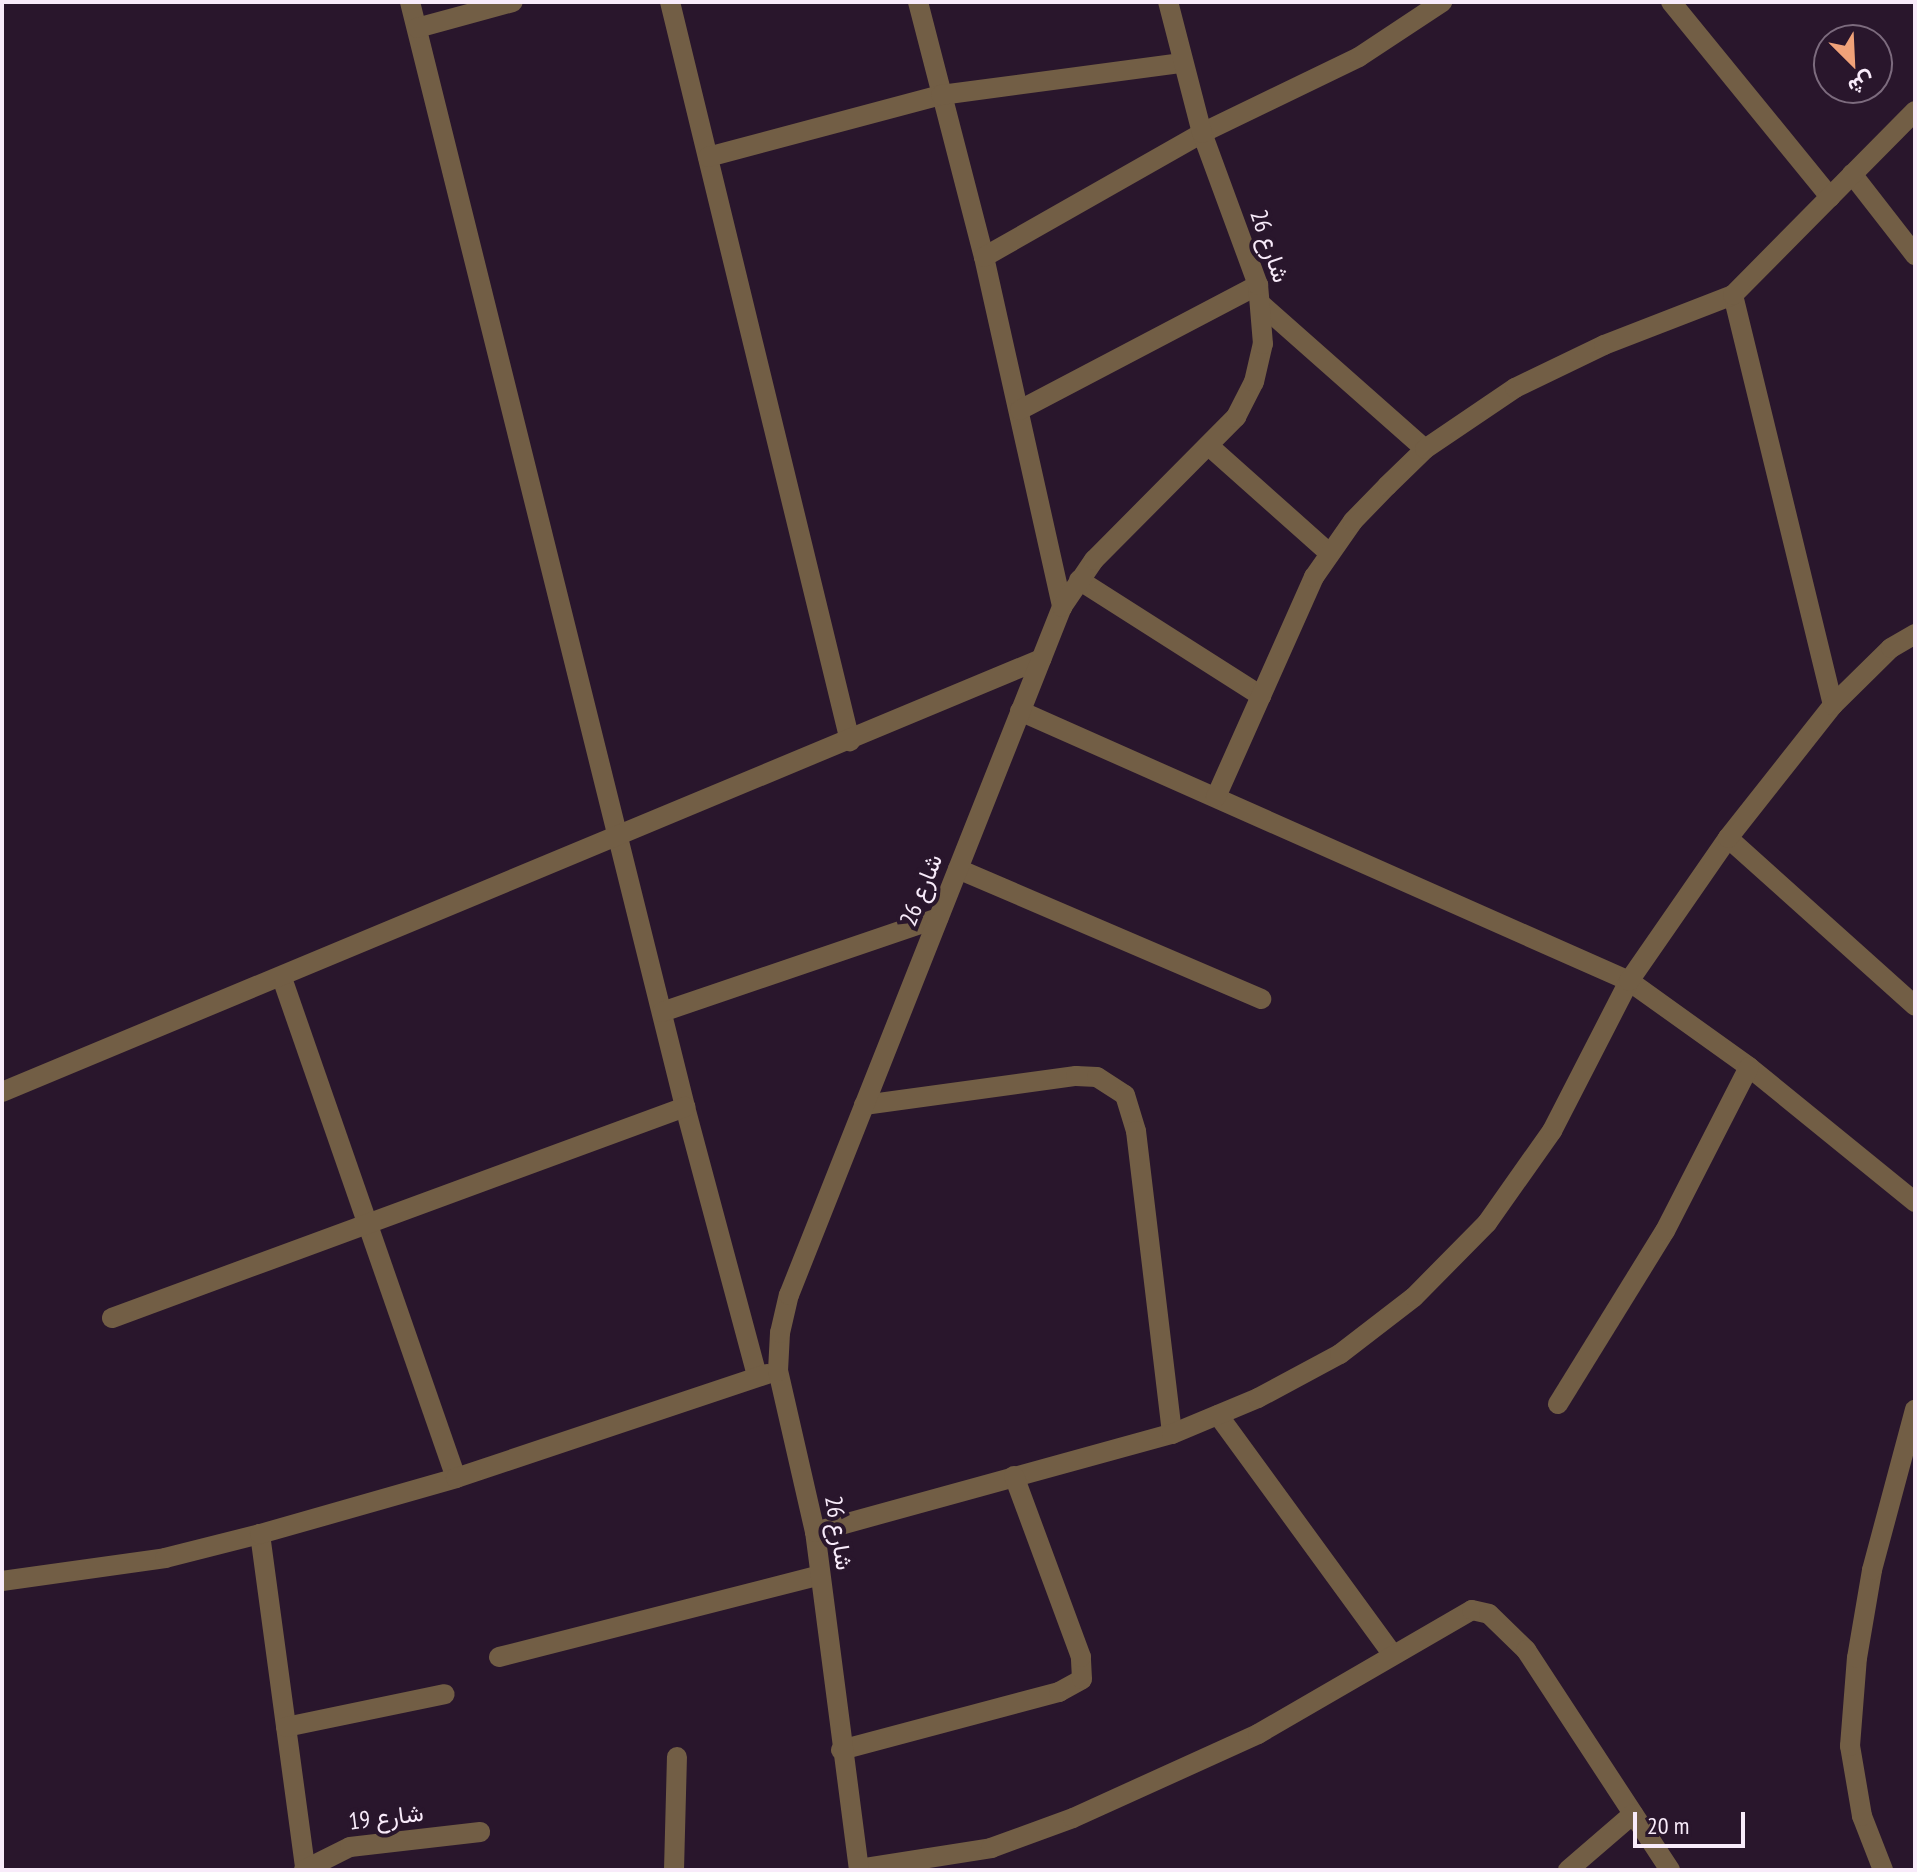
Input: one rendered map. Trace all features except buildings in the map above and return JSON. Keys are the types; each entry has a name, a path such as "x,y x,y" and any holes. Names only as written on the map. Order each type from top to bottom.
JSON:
{"street":[{"path":"410,2 617,839 757,1376"},
{"path":"417,28 513,2"},
{"path":"670,2 850,741"},
{"path":"918,2 984,257 1062,607"},
{"name":"شارع 26","path":"859,1870 815,1532 778,1371 780,1333 789,1295 1062,607 1079,580 1236,417 1254,382 1263,344 1260,295 1202,133 1168,2"},
{"path":"984,257 1202,133 1359,57 1442,2"},
{"path":"1671,2 1830,197"},
{"path":"708,157 941,95 1182,63"},
{"path":"1216,797 1329,553 1353,521 1425,449 1515,388 1604,345 1733,295 1915,111"},
{"path":"1852,174 1915,255"},
{"path":"1020,410 1260,295 1425,449"},
{"path":"1733,295 1833,705"},
{"path":"1209,446 1329,553"},
{"path":"1079,580 1261,696"},
{"path":"815,1532 1172,1434 1218,1415 1340,1354 1414,1297 1487,1223 1552,1131 1629,981 1728,838 1833,705 1891,648 1915,634"},
{"path":"2,1092 617,839 1041,659"},
{"path":"1020,711 1629,981 1749,1067 1915,1202"},
{"path":"1728,838 1915,1006"},
{"path":"958,869 1261,999"},
{"path":"662,1012 938,918"},
{"path":"282,978 456,1478"},
{"path":"1558,1404 1665,1231 1749,1067"},
{"path":"864,1105 1076,1076 1097,1077 1125,1095 1136,1131 1172,1434"},
{"path":"112,1318 685,1107"},
{"path":"2,1581 165,1558 260,1534 456,1478 778,1371"},
{"path":"1883,1870 1862,1816 1850,1746 1857,1658 1872,1570 1915,1410"},
{"path":"1218,1415 1392,1654"},
{"path":"841,1750 1059,1692 1082,1679 1081,1657 1014,1476"},
{"path":"260,1534 305,1870"},
{"path":"499,1657 820,1575"},
{"path":"859,1870 991,1848 1073,1818 1258,1734 1454,1617 1472,1610 1489,1614 1526,1650 1670,1870"},
{"path":"286,1727 445,1694"},
{"path":"674,1870 677,1757"},
{"path":"1568,1870 1633,1814"},
{"name":"شارع 19","path":"305,1870 350,1847 480,1832"}]}
